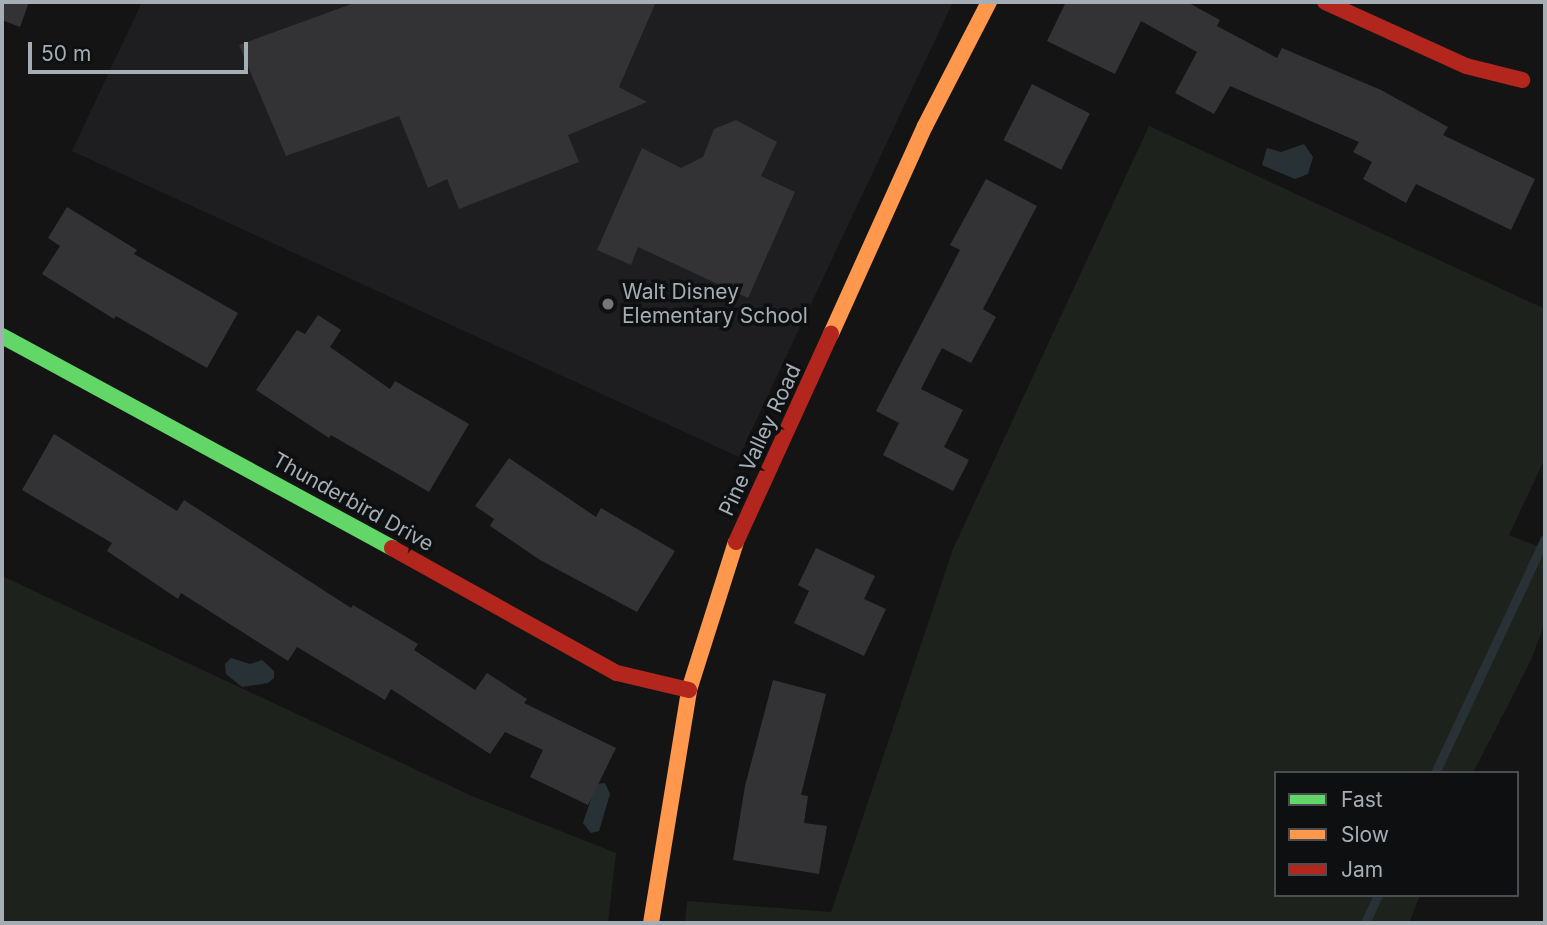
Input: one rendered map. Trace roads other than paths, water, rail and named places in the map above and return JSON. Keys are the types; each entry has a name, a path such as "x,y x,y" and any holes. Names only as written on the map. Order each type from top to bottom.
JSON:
{"street":[{"name":"Pine Valley Road","path":"651,923 689,690 731,553 925,127 989,2"},
{"path":"1325,2 1466,66 1522,80"},
{"name":"Thunderbird Drive","path":"2,336 169,423 617,673 689,690"}],"waterway":[{"path":"1436,771 1545,538"},
{"path":"1365,923 1377,897"}],"place":[{"name":"Walt Disney Elementary School","path":"608,304"}]}
